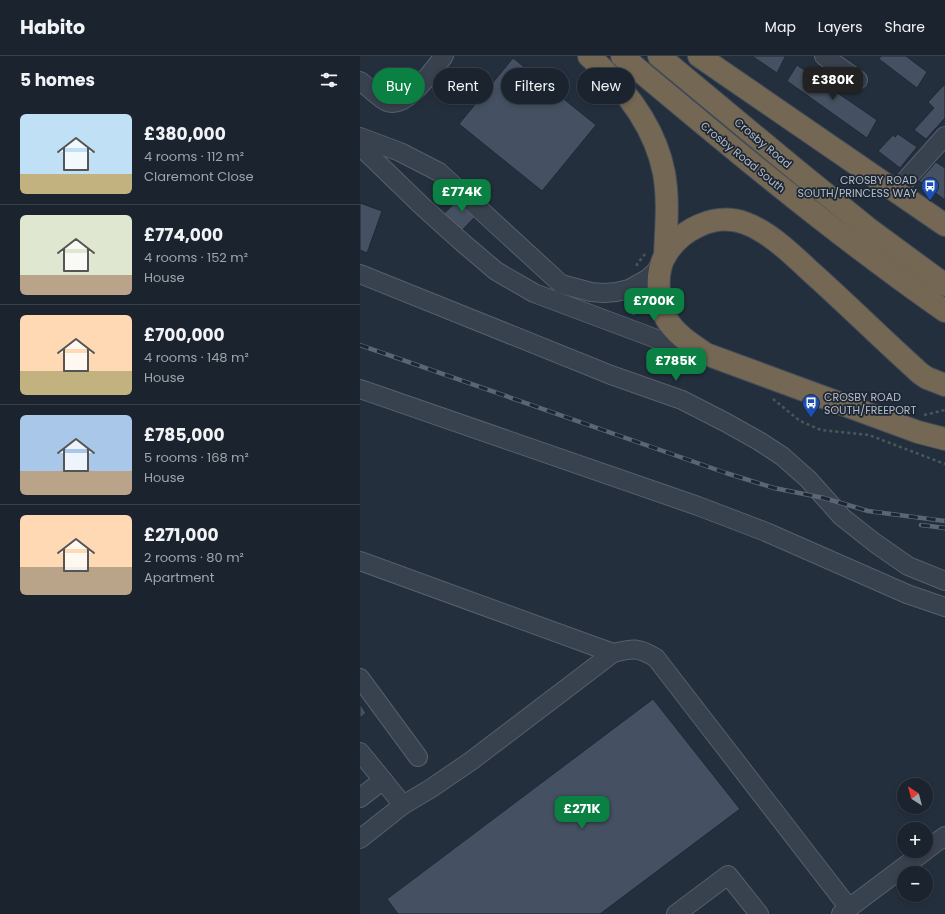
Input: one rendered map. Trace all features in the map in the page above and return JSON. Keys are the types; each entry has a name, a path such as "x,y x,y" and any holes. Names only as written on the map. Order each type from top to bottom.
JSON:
{"highway":[{"path":"589,56 610,75 633,103 658,150 664,172 667,200 658,255 659,290 662,309 666,318 680,336 706,354 940,440"},
{"name":"Crosby Road South","path":"622,56 781,188 855,246 945,311"},
{"name":"Crosby Road","path":"659,56 869,229 945,285"},
{"path":"699,56 945,225"},
{"path":"658,255 673,245 684,234 699,225 710,221 722,220 744,222 755,227 781,245 921,374 945,385"}],"street":[{"path":"360,81 387,102 398,102 411,95 444,56"},
{"path":"824,56 858,80"},
{"path":"896,191 945,136"},
{"path":"360,137 400,152 439,172 561,284 590,292 604,293 629,289 647,279 655,272 658,255"},
{"path":"360,146 463,243 503,274 534,293 670,344 706,354"},
{"path":"360,274 611,375 682,400 725,422 782,456 808,479 842,517 875,543 908,566 945,581"},
{"path":"360,389 698,506 766,532 907,594 945,607"},
{"path":"360,561 613,653"},
{"path":"360,839 403,805 430,790 471,761 613,653 630,649 643,650 656,658 845,911 917,858"},
{"path":"360,678 418,757"},
{"path":"360,752 403,805"},
{"path":"360,798 383,780"},
{"path":"933,845 945,836"},
{"path":"676,914 728,875 759,914"}],"path":[{"path":"637,264 658,255"},
{"path":"632,318 639,304"},
{"path":"769,396 800,421 821,430 869,435 945,464"},
{"path":"924,415 945,410"}],"building":[{"path":"752,56 784,56 785,57 777,73"},
{"path":"881,56 906,56 927,72 917,88 879,59"},
{"path":"513,58 525,68 505,68"},
{"path":"797,65 877,120 867,138 787,81"},
{"path":"501,73 501,104 569,103 596,125 542,191 459,124 475,104 493,104 493,82"},
{"path":"945,84 945,118 926,139 914,130 934,108 928,102"},
{"path":"898,134 917,147 900,168 878,151 893,135 895,137"},
{"path":"936,162 945,168 945,200 919,181"},
{"path":"474,183 491,200 451,242 433,225"},
{"path":"360,203 382,211 367,253 360,250"},
{"path":"653,699 740,809 600,914 398,914 387,899"},
{"path":"360,704 366,713 360,718"}],"railway":[{"path":"360,345 726,473 774,488 824,498 868,511 945,521"},
{"path":"921,525 945,528"}],"place":[{"name":"CROSBY ROAD SOUTH/PRINCESS WAY","path":"930,201"},
{"name":"CROSBY ROAD SOUTH/FREEPORT","path":"811,418"}]}
